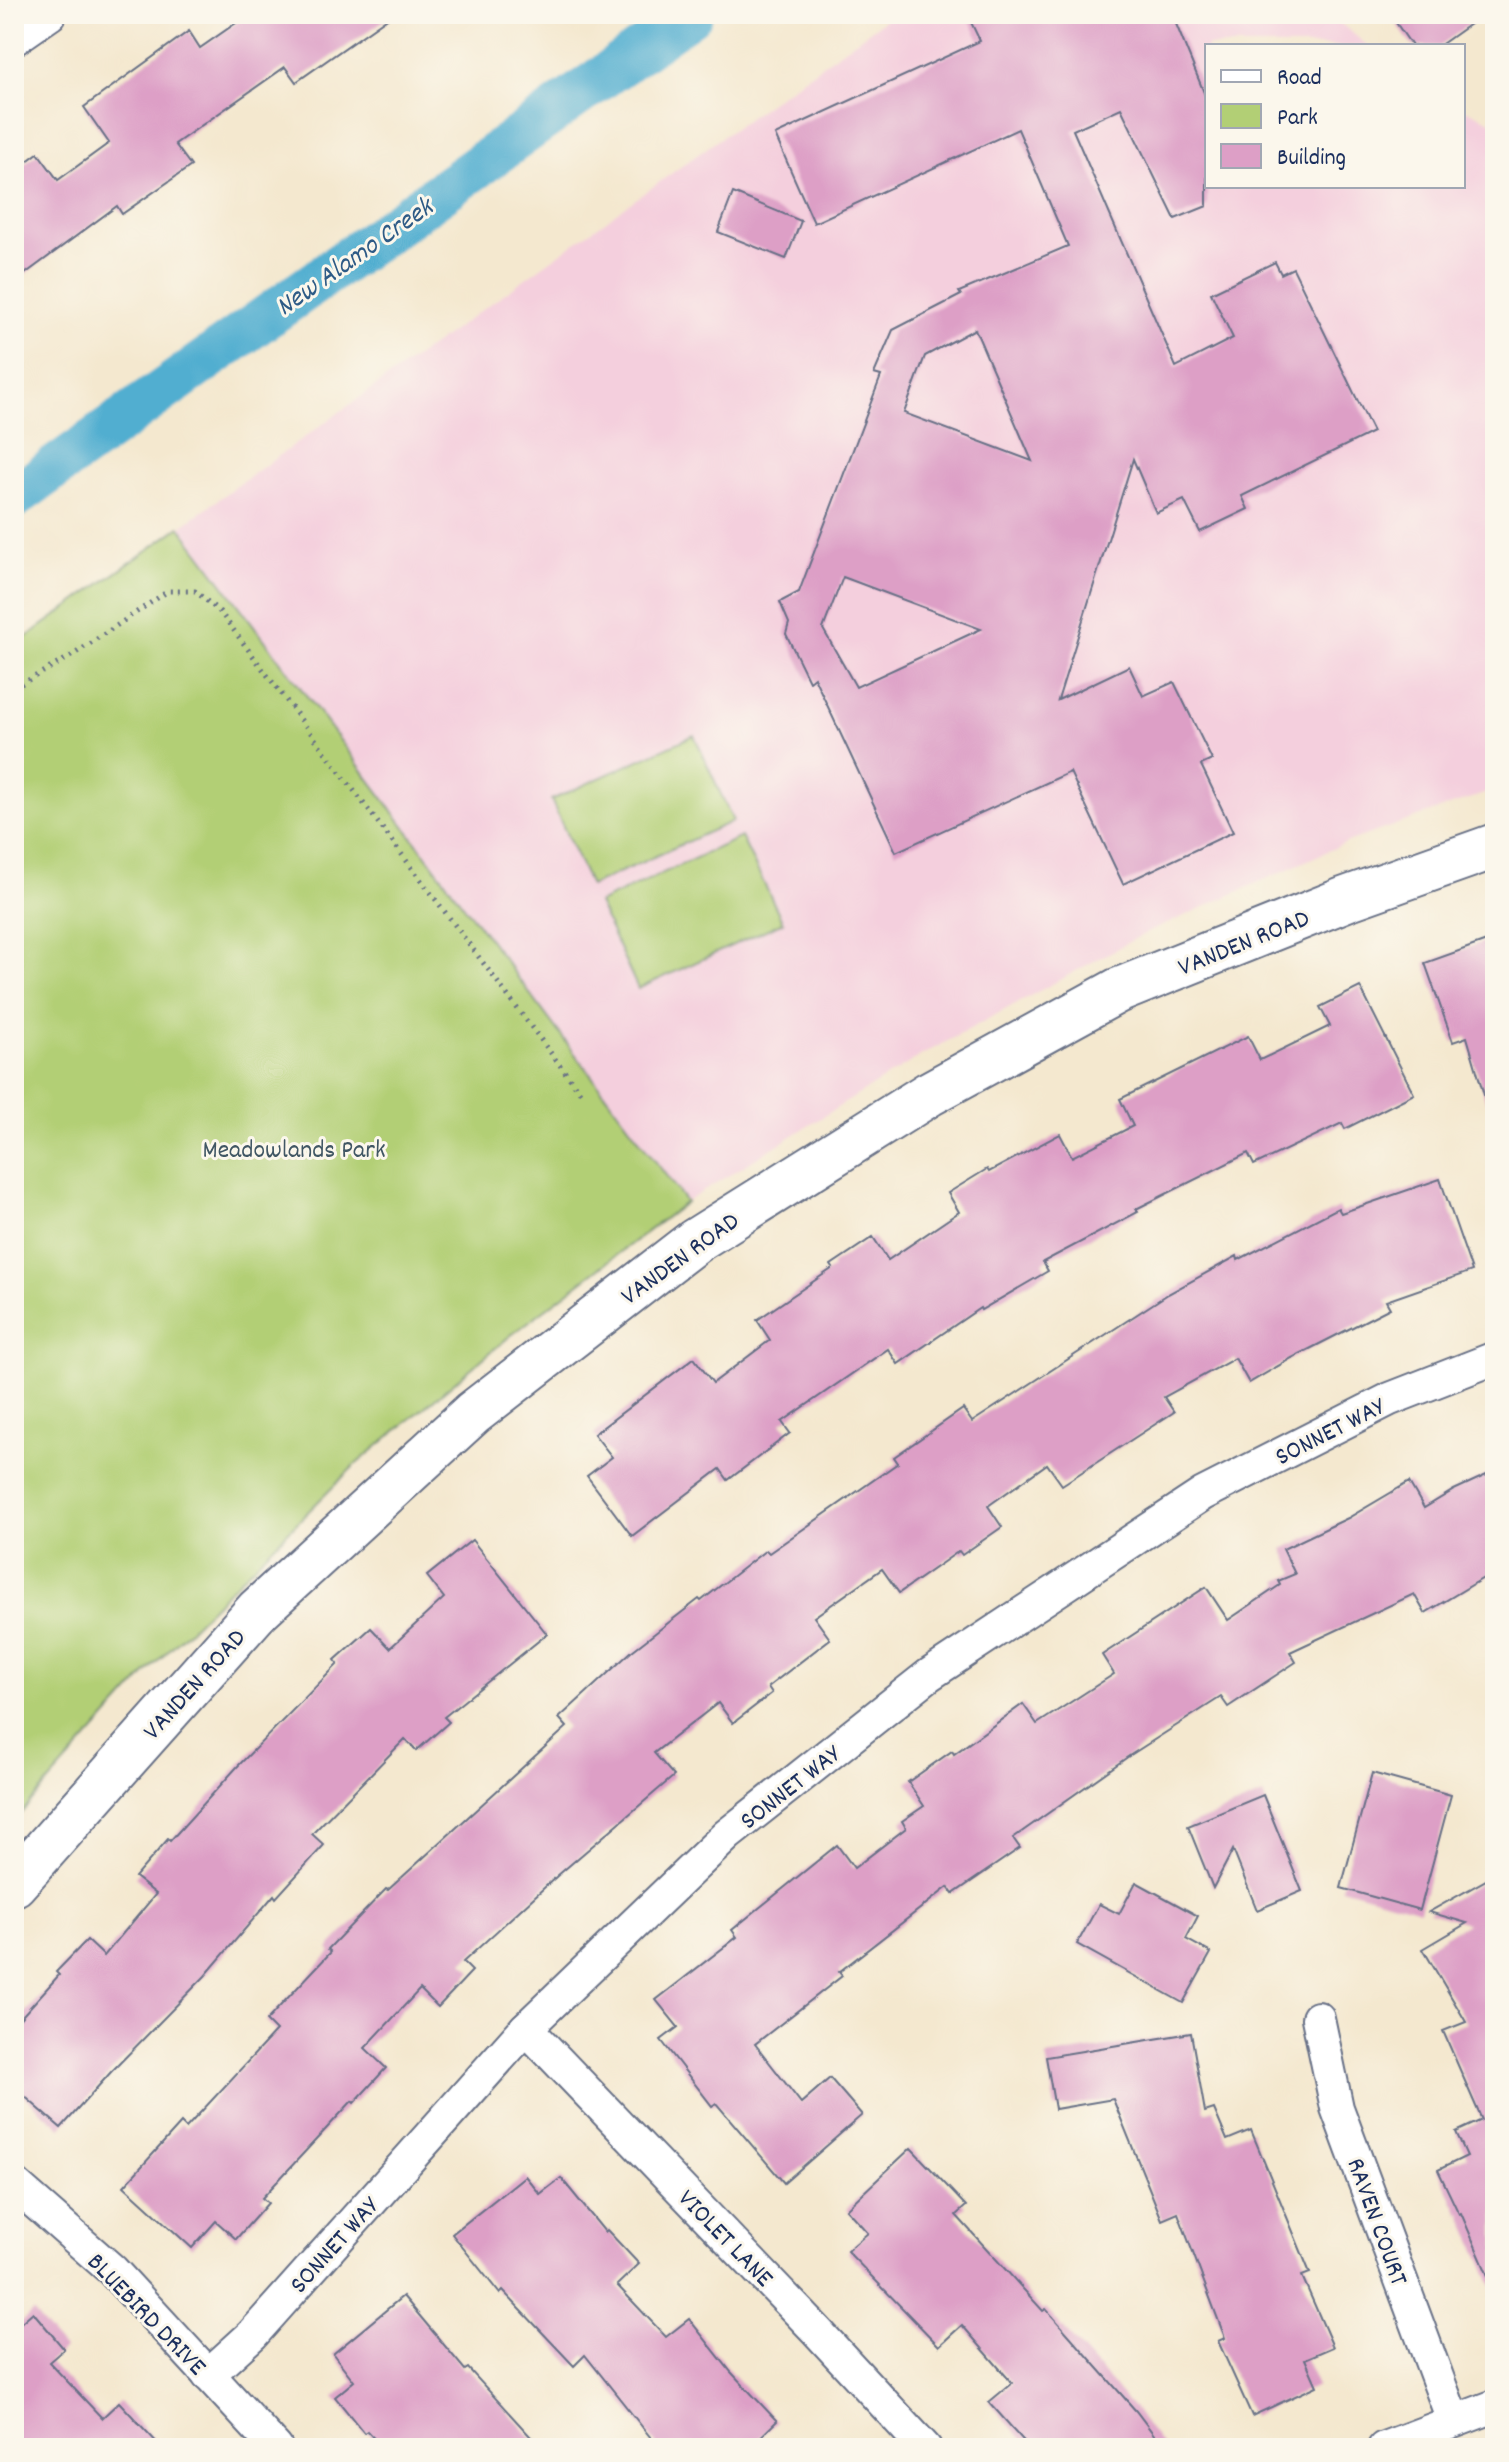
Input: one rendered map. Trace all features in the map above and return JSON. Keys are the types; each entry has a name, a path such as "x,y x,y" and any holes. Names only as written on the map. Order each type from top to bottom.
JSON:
{"street":[{"path":"14,39 50,14"},
{"name":"VANDEN ROAD","path":"14,1884 258,1610 473,1413 695,1241 929,1094 1117,991 1346,899 1495,846"},
{"name":"SONNET WAY","path":"208,2375 252,2335 526,2028 727,1835 929,1675 1203,1494 1390,1399 1495,1358"},
{"name":"RAVEN COURT","path":"1318,2018 1337,2108 1453,2420"},
{"name":"VIOLET LANE","path":"526,2028 925,2448"},
{"name":"BLUEBIRD DRIVE","path":"14,2184 112,2270 276,2448"},
{"path":"1384,2448 1495,2406"}],"path":[{"path":"14,688 73,655 168,591 195,591 220,612 583,1096"}],"shaded area":[{"path":"893,14 1329,14 1366,44 1205,44 1205,188 1465,188 1465,109 1495,123 1495,790 1350,841 1140,936 922,1055 686,1202 180,527"}],"green space":[{"name":"Meadowlands Park","path":"180,527 686,1202 510,1336 354,1466 155,1664 14,1821 14,646"},
{"path":"694,735 733,821 590,886 551,800"},
{"path":"741,837 783,922 638,989 598,903"}],"building":[{"path":"249,14 393,14 296,82 285,67 175,144 191,166 122,214 117,206 14,282 14,171 38,153 58,180 109,143 84,107 189,31 200,48"},
{"path":"967,14 1172,14 1205,95 1207,206 1175,219 1121,108 1073,130 1176,367 1233,338 1211,293 1275,262 1281,274 1293,268 1373,432 1242,496 1248,509 1200,532 1184,500 1156,513 1133,459 1058,700 1129,666 1143,696 1174,682 1212,760 1201,765 1233,832 1123,884 1070,772 896,852 814,677 809,681 786,634 789,623 780,602 799,592 881,376 874,374 893,330 961,295 959,292 1068,246 1018,129 814,223 775,135 980,41","holes":["975,329 1032,461 904,413 925,356","843,577 981,629 856,687 823,629"]},
{"path":"1390,14 1484,14 1442,44 1411,44"},
{"path":"733,193 801,221 786,259 718,232"},
{"path":"1495,938 1495,1101 1486,1102 1467,1037 1453,1042 1425,963"},
{"path":"1360,987 1414,1094 1345,1129 1342,1123 1254,1165 1248,1153 1136,1209 1138,1212 1043,1262 1048,1271 980,1308 898,1364 888,1349 782,1422 790,1433 728,1480 720,1469 632,1536 587,1476 612,1457 594,1434 694,1358 713,1383 770,1340 757,1320 873,1237 888,1260 959,1212 948,1193 987,1169 989,1172 1060,1134 1072,1157 1133,1126 1120,1099 1248,1036 1260,1060 1330,1026 1320,1007"},
{"path":"1440,1179 1472,1271 1386,1301 1390,1308 1249,1383 1235,1358 1164,1397 1174,1412 1062,1485 1047,1464 988,1506 1002,1527 962,1555 959,1551 899,1593 882,1569 814,1617 830,1639 768,1687 772,1693 733,1723 718,1703 654,1753 674,1776 463,1962 472,1971 438,2007 420,1989 365,2048 386,2068 262,2198 268,2203 236,2239 216,2221 192,2248 124,2186 181,2123 186,2128 276,2031 266,2021 331,1952 328,1949 386,1889 567,1727 559,1718 632,1651 699,1599 701,1601 766,1550 769,1553 898,1463 894,1457 963,1409 972,1422 1168,1294 1237,1256 1238,1260 1338,1208 1341,1213"},
{"path":"1495,1471 1495,1571 1425,1613 1414,1594 1290,1652 1296,1662 1228,1707 1221,1697 1129,1756 1013,1838 1020,1848 953,1894 948,1887 839,1972 842,1976 755,2044 801,2103 830,2078 862,2115 784,2183 716,2103 712,2106 661,2040 678,2027 656,2000 737,1937 732,1930 837,1845 854,1868 906,1828 902,1821 924,1806 908,1782 952,1751 954,1754 1023,1704 1037,1724 1114,1674 1102,1655 1206,1587 1228,1620 1280,1585 1278,1581 1295,1574 1283,1549 1348,1518 1409,1482 1424,1508"},
{"path":"472,1540 547,1634 444,1717 449,1722 416,1751 405,1739 312,1834 324,1845 276,1898 274,1895 205,1976 61,2128 14,2087 14,2025 59,1975 56,1972 87,1940 104,1956 156,1894 135,1877 338,1664 335,1660 371,1628 390,1648 444,1598 427,1576"},
{"path":"1372,1773 1451,1795 1420,1910 1341,1888"},
{"path":"1263,1795 1302,1891 1257,1910 1233,1850 1213,1888 1188,1826"},
{"path":"1495,1875 1495,2292 1461,2213 1438,2170 1467,2156 1456,2132 1482,2120 1443,2031 1466,2022 1423,1949 1467,1923 1429,1912"},
{"path":"1136,1882 1198,1916 1186,1939 1211,1953 1183,2003 1077,1944 1099,1904 1119,1914"},
{"path":"1191,2033 1205,2112 1214,2109 1227,2140 1251,2130 1310,2273 1302,2276 1333,2347 1305,2359 1317,2386 1252,2416 1218,2341 1225,2338 1178,2213 1162,2220 1113,2099 1055,2109 1046,2057"},
{"path":"911,2148 966,2206 956,2215 1043,2311 1046,2309 1136,2411 1164,2448 1030,2448 989,2402 1012,2383 962,2325 939,2346 847,2251 868,2233 846,2209"},
{"path":"525,2176 540,2194 561,2178 605,2232 607,2230 639,2264 617,2285 666,2337 689,2319 731,2372 777,2421 749,2448 659,2448 585,2355 574,2366 503,2291 500,2294 452,2234"},
{"path":"403,2296 465,2370 468,2368 541,2448 383,2448 367,2431 364,2433 335,2397 354,2381 333,2354"},
{"path":"33,2312 64,2349 49,2362 102,2418 119,2402 162,2448 14,2448 14,2325 16,2327"}],"waterway":[{"name":"New Alamo Creek","path":"14,497 691,14"}]}
